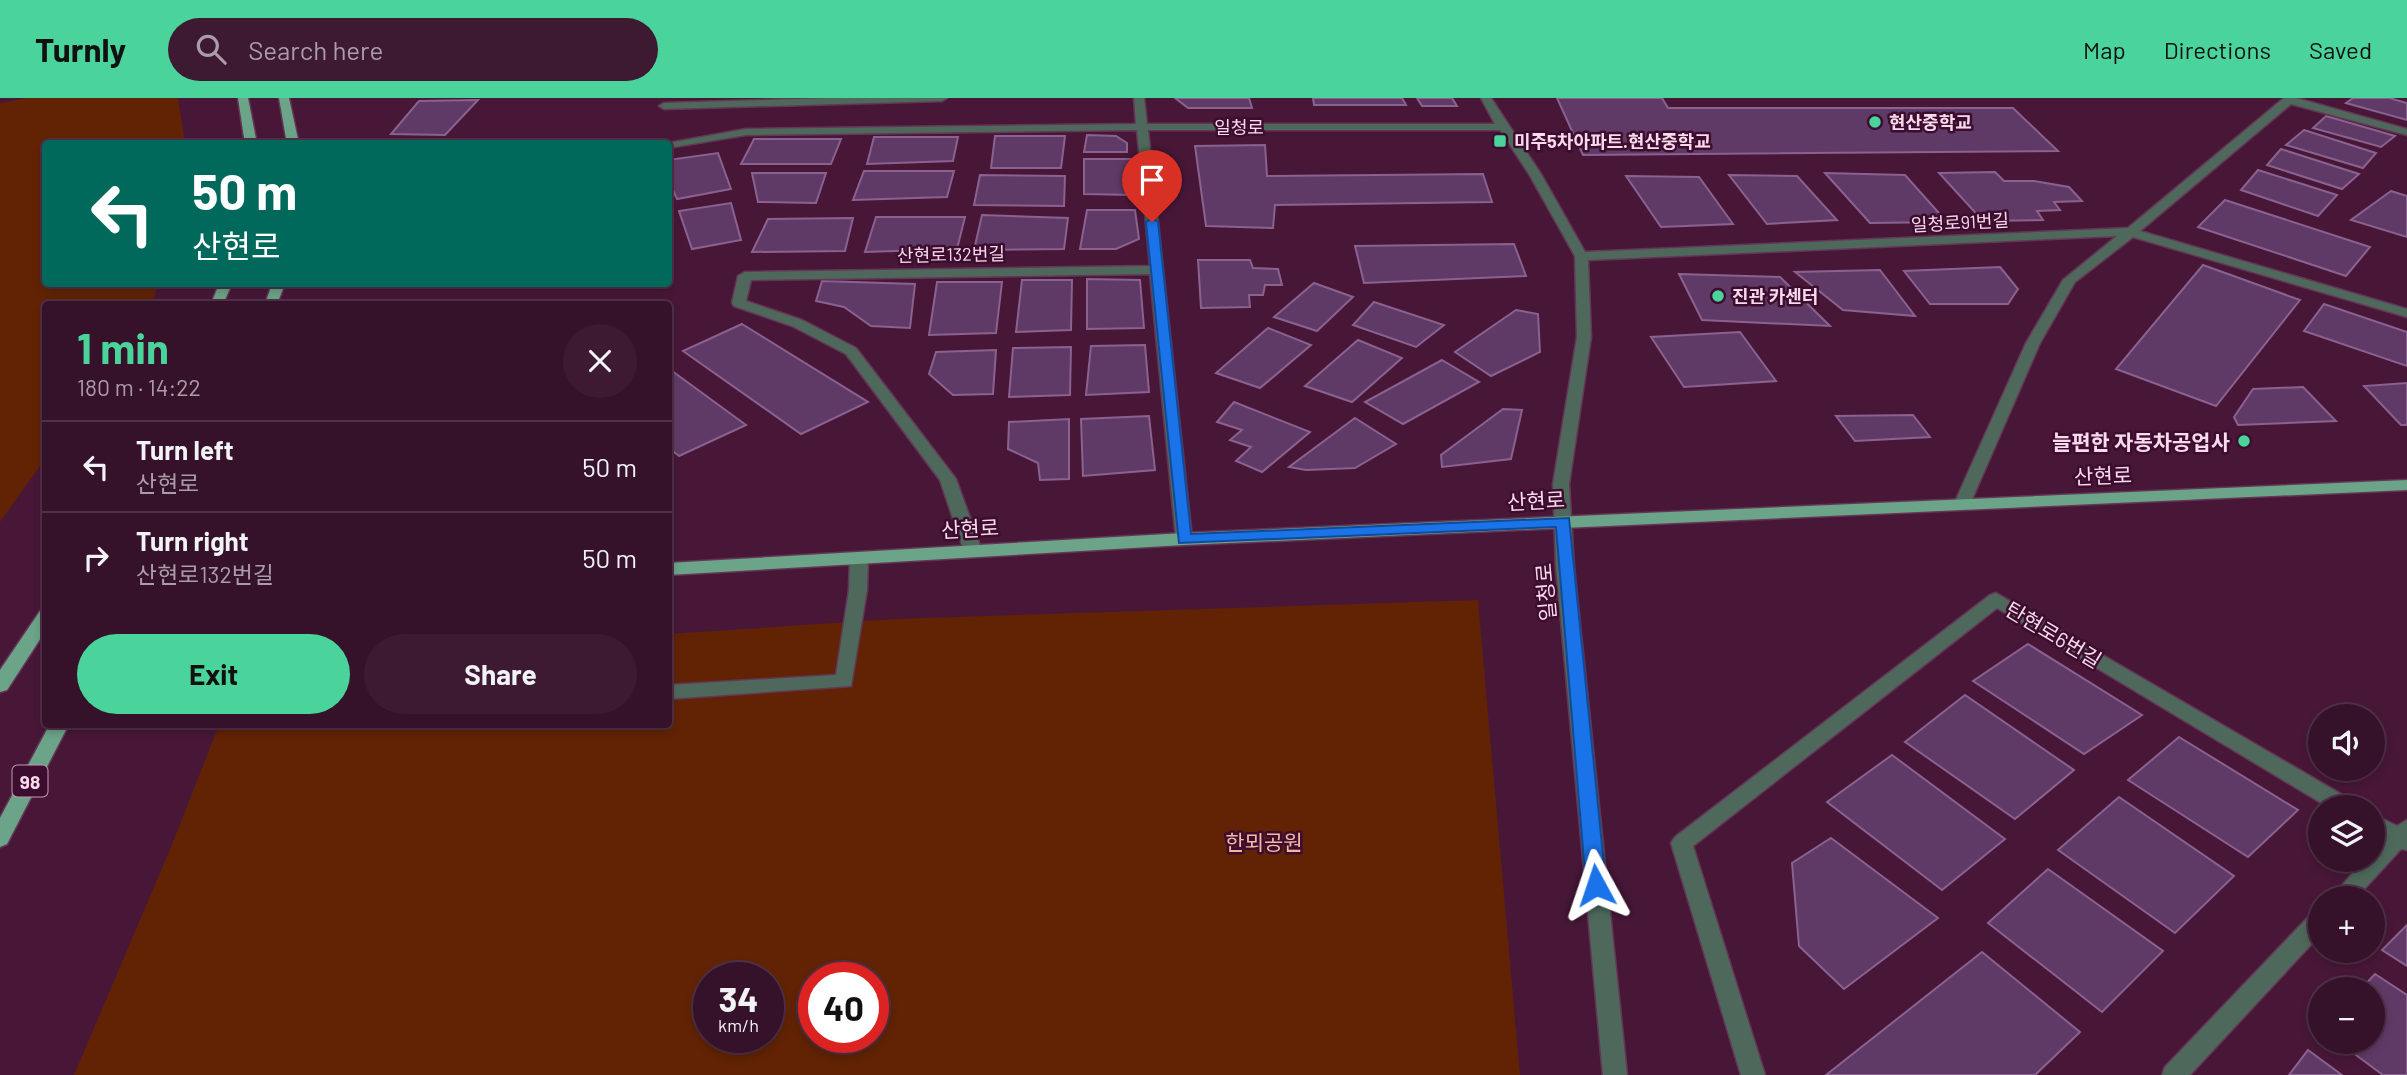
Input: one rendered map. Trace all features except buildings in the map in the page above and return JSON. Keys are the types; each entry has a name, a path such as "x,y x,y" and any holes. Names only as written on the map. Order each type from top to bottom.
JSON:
{"main road":[{"path":"243,98 250,140"},
{"path":"285,98 292,140"},
{"name":"산현로","path":"672,569 1184,539 2407,485"},
{"path":"0,685 42,621"},
{"name":"98","path":"0,838 58,728"}],"street":[{"path":"664,106 942,98"},
{"path":"1139,98 1184,539"},
{"name":"일청로","path":"1486,98 1535,174 1581,256 1584,337 1562,484 1563,521 1565,567 1615,1075"},
{"path":"875,130 882,99"},
{"path":"1962,504 2033,343 2070,280 2290,99 2407,132"},
{"name":"일청로","path":"672,144 746,132 1142,127 1503,127"},
{"name":"일청로91번길","path":"1581,256 2131,232 2407,313"},
{"name":"산현로132번길","path":"973,551 948,479 851,351 797,323 739,303 745,276 1157,270"},
{"path":"672,692 844,681 858,590 859,558"},
{"name":"탄현로6번길","path":"1753,1075 1682,843 1996,599 2326,795"},
{"path":"2354,886 2404,836 2385,828"},
{"path":"2174,1075 2308,933"}],"green space":[{"path":"27,98 178,98 185,140 42,140 42,287 157,287 153,301 42,301 42,463 0,522 0,103"},
{"name":"한뫼공원","path":"1478,600 1520,1075 74,1075 171,847 218,728 672,728 672,634 895,619"}],"place":[{"name":"현산중학교","path":"1875,122"},
{"name":"미주5차아파트.현산중학교","path":"1500,141"},
{"name":"진관 카센터","path":"1718,296"},
{"name":"늘편한 자동차공업사","path":"2244,441"}],"route":[{"path":"1152,222 1184,539 1563,521 1565,567 1596,885"}]}
